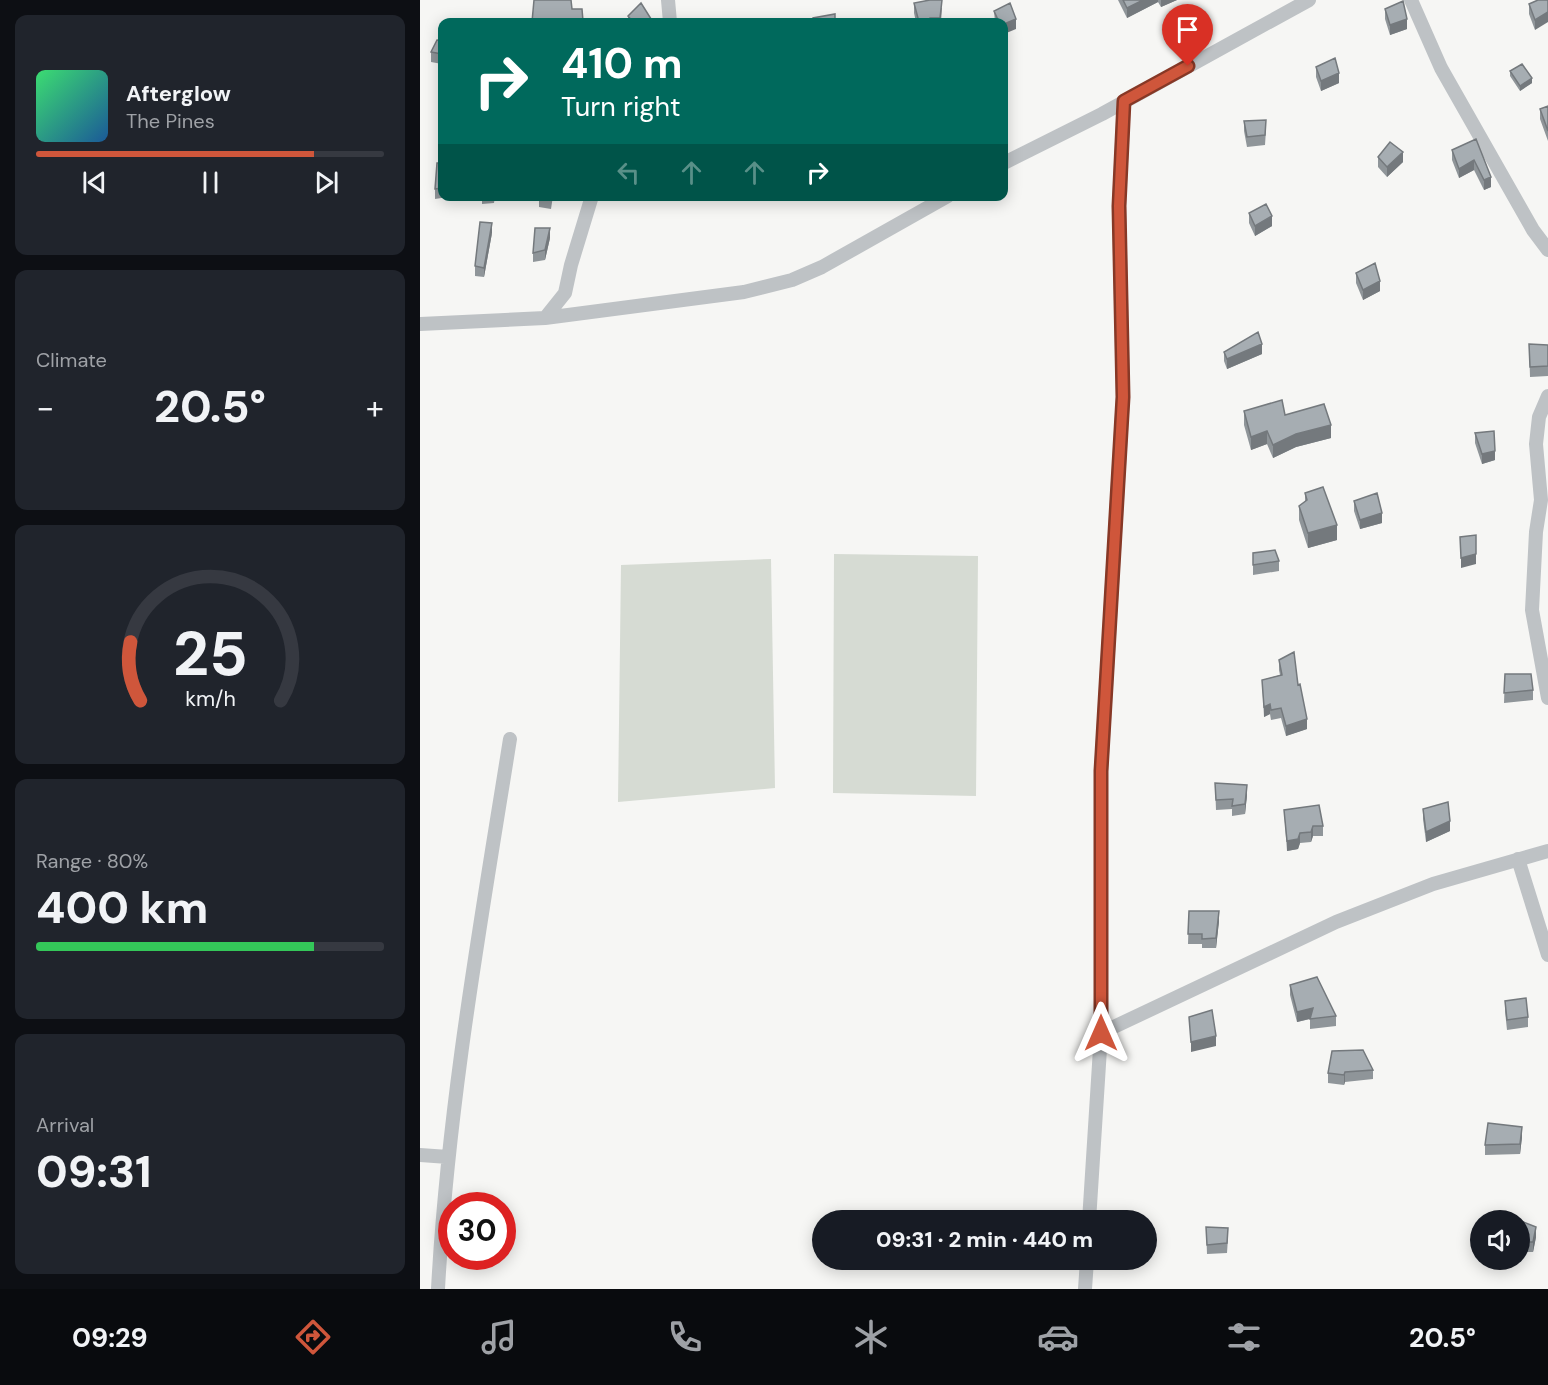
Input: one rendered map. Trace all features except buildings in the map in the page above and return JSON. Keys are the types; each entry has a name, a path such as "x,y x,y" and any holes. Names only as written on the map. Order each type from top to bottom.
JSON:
{"street":[{"path":"668,0 670,18"},
{"path":"1008,161 1124,101 1309,0"},
{"path":"1411,0 1441,68 1533,230 1548,250"},
{"path":"1090,1210 1101,1033 1101,771 1123,397 1119,206 1124,101"},
{"path":"545,318 566,293 571,265 590,201"},
{"path":"420,324 545,318 744,292 792,280 822,267 939,201"},
{"path":"1548,396 1539,417 1536,444 1544,499 1534,554 1532,610 1548,698"},
{"path":"438,1289 448,1157 472,973 510,739"},
{"path":"1101,1033 1336,922 1433,884 1548,851"},
{"path":"1518,859 1548,955"},
{"path":"420,1155 448,1157"},
{"path":"1085,1289 1086,1270"}],"shaded area":[{"path":"834,554 978,556 976,796 833,793"},
{"path":"771,559 775,788 618,802 621,565"}],"route":[{"path":"1101,1033 1101,771 1123,397 1119,206 1124,101 1188,66"}]}
